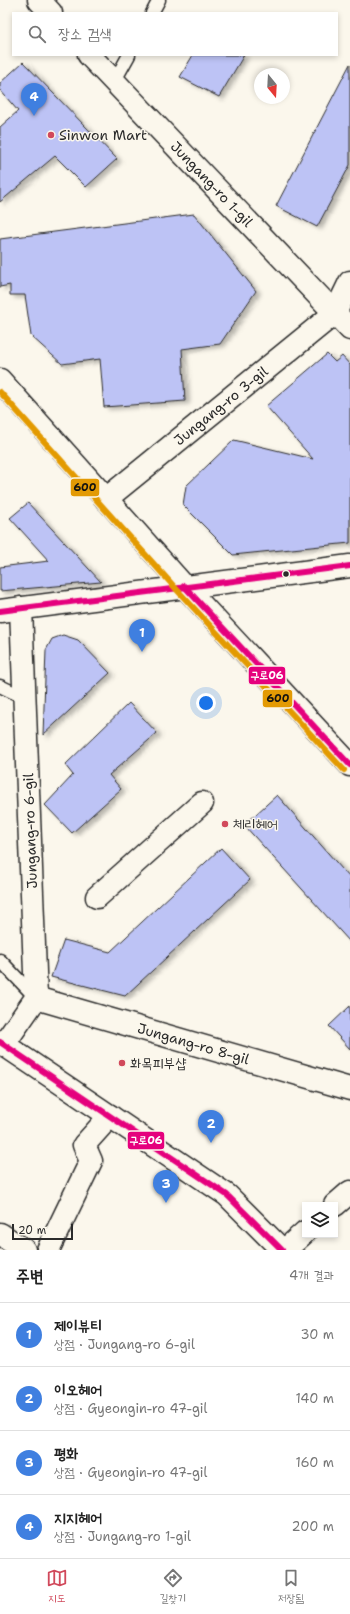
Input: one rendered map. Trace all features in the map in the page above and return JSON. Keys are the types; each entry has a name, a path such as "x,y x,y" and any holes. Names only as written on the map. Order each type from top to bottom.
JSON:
{"street":[{"path":"39,0 50,12"},
{"name":"Jungang-ro 1-gil","path":"90,56 335,313"},
{"name":"Jungang-ro 3-gil","path":"106,499 335,313 350,282"},
{"path":"335,313 350,329"},
{"path":"0,380 184,586 350,765"},
{"name":"Jungang-ro 6-gil","path":"36,998 25,698 10,609 350,566"},
{"path":"97,897 202,803"},
{"path":"36,998 2,1043 226,1195 282,1250"},
{"name":"Jungang-ro 8-gil","path":"36,998 350,1089"},
{"path":"48,1250 92,1160 84,1145 110,1116"},
{"path":"338,1202 350,1192"},
{"path":"0,1234 24,1250"},
{"path":"285,1250 302,1235"}],"lane":[{"path":"153,12 159,0"},
{"path":"114,82 128,56"},
{"path":"0,686 25,698"},
{"path":"0,960 36,998"}],"building":[{"path":"192,56 243,56 219,97 180,77"},
{"path":"23,62 117,159 86,187 55,156 0,202 0,127 18,111 0,90 0,83"},
{"path":"350,64 350,165 317,227 276,206"},
{"path":"194,214 256,291 220,344 182,349 185,401 104,407 100,359 62,364 31,336 25,295 10,295 10,285 0,287 0,239"},
{"path":"327,354 335,362 342,356 350,365 350,543 233,555 183,505 186,486 234,440 313,459 266,406"},
{"path":"28,503 101,582 0,591 0,567 49,561 10,518"},
{"path":"63,635 78,640 110,673 43,735 46,650 52,639"},
{"path":"129,703 157,733 109,775 121,789 72,833 45,805 73,775 65,765"},
{"path":"277,795 350,878 350,942 244,825"},
{"path":"221,848 250,880 125,996 51,977 64,940 110,952"},
{"path":"350,1006 350,1049 329,1026"}],"transit line":[{"name":"600","path":"0,392 178,591 344,770"},
{"name":"구로06","path":"0,611 350,566"},
{"name":"구로06","path":"184,586 350,765"},
{"name":"구로06","path":"0,1042 227,1195 282,1250"}],"place":[{"name":"지지헤어","path":"34,116"},
{"name":"Sinwon Mart","path":"51,135"},
{"name":"제이뷰티","path":"142,652"},
{"name":"체리헤어","path":"225,824"},
{"name":"화목피부샵","path":"122,1063"},
{"name":"이오헤어","path":"211,1143"},
{"name":"평화","path":"166,1203"}]}
